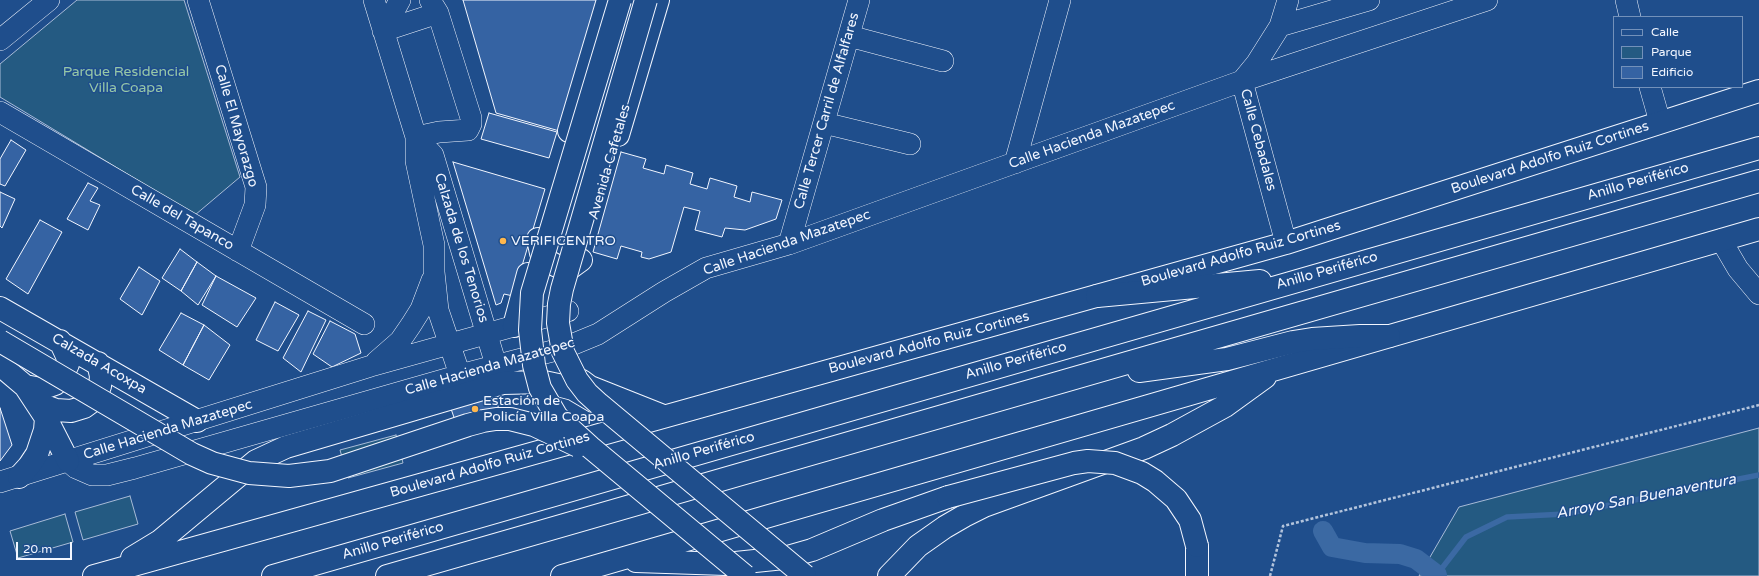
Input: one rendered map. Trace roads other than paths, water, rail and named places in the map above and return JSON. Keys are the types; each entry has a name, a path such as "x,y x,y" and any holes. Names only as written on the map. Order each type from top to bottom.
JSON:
{"main road":[{"path":"514,326 538,238 608,0"},
{"path":"620,0 532,293 530,313 532,348 540,388 557,416 590,447 745,576"},
{"path":"646,0 559,304 558,323 563,352 577,380 587,393 805,576"},
{"name":"Avenida Cafetales","path":"564,348 568,311 581,260 658,0"},
{"name":"Boulevard Adolfo Ruiz Cortines","path":"94,576 1286,243 1759,91"},
{"name":"Anillo Periférico","path":"273,576 1313,275 1759,148"},
{"path":"387,576 1759,181"},
{"path":"562,576 1759,229"},
{"path":"538,238 541,253 548,261 563,268 570,268 581,260"},
{"path":"1097,296 1313,275"},
{"name":"Calzada Acoxpa","path":"0,308 60,341 197,421"},
{"path":"1086,376 1137,372 1227,359 1293,342 1312,339 1389,336"},
{"path":"0,340 192,454 212,463 233,469 276,476 304,475 330,471 483,421 510,419 534,425 550,432 620,471"},
{"path":"10,480 29,466 37,454 43,436 36,402 41,390 55,384 61,379 68,364 66,352 60,341"},
{"path":"564,348 572,367 584,383 590,388 663,416"},
{"path":"36,402 56,410 71,411 84,407 95,399 100,386 101,376 98,363"},
{"path":"0,365 36,402 68,461"},
{"path":"888,576 918,546 945,527 984,506 1144,448 1172,435 1225,406 1274,370"},
{"path":"94,576 125,562 160,541 244,470 269,454 286,446 402,414 503,383 544,382 558,385 572,390 599,404"},
{"path":"619,560 726,564 784,558 812,550 883,520 948,497 1074,463 1102,461 1128,467 1142,473 1155,481 1176,499 1190,520 1197,546 1196,576"}],"street":[{"path":"0,40 48,0"},
{"name":"Calle El Mayorazgo","path":"198,0 256,187 255,205 238,251"},
{"name":"Calzada de los Tenorios","path":"374,0 416,137 416,161 433,238 434,272 438,310 460,375"},
{"path":"383,31 400,0"},
{"name":"Calle Tercer Carril de Alfalfares","path":"789,244 859,0"},
{"path":"1015,163 1060,0"},
{"name":"Calle Cebadales","path":"1286,243 1242,81 1256,64 1280,26 1288,0"},
{"path":"1280,26 1369,0"},
{"name":"Calle Hacienda Mazatepec","path":"68,461 85,473 107,475 460,375 564,348 598,334 664,292 706,268 789,244 1242,81 1487,0"},
{"path":"1626,0 1630,16"},
{"path":"383,31 434,7 471,118 471,124 468,130 439,132 416,137"},
{"path":"849,36 943,61"},
{"path":"1650,88 1660,122"},
{"name":"Calle del Tapanco","path":"0,112 364,324"},
{"path":"824,124 910,144"},
{"name":"Calzada de los Tenorios","path":"416,137 433,155 488,334 496,365"},
{"path":"1721,240 1738,269 1759,294"},
{"path":"371,366 386,354 412,325 429,290 434,272"},
{"name":"Calle Hacienda Mazatepec","path":"10,480 371,366 568,311"},
{"path":"514,326 524,335 535,340 564,348"}],"waterway":[{"name":"Arroyo San Buenaventura","path":"1436,576 1466,537 1507,517 1565,514 1759,475"},
{"path":"1323,531 1332,547 1365,553 1400,554 1416,559 1437,575"}],"place":[{"name":"VERIFICENTRO","path":"503,241"},
{"name":"Estación de Policía Villa Coapa","path":"475,409"}],"park label":[{"name":"Parque Residencial Villa Coapa","path":"126,80"}]}
